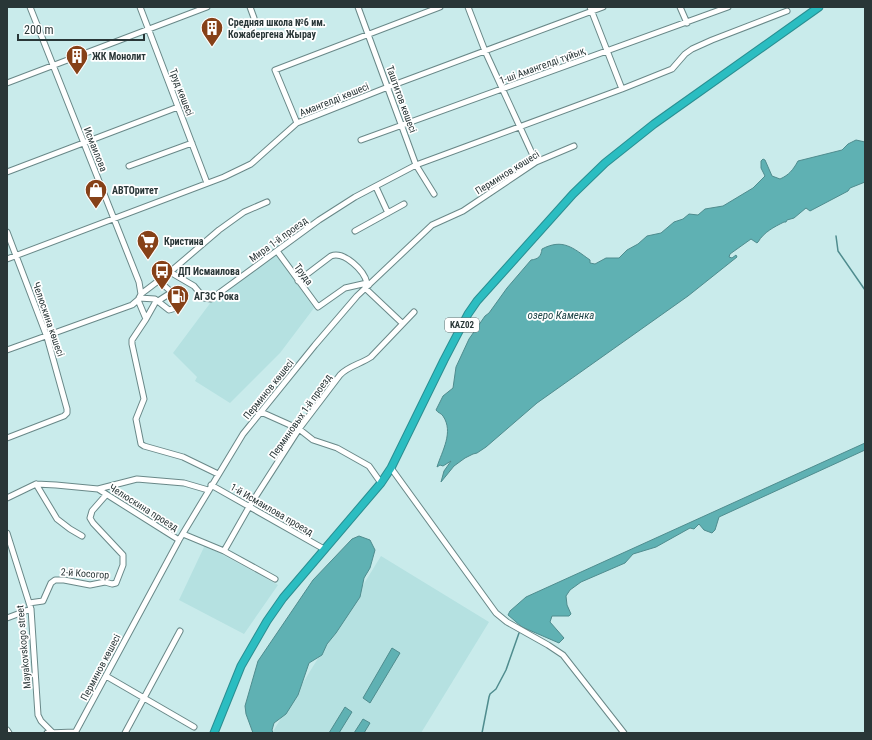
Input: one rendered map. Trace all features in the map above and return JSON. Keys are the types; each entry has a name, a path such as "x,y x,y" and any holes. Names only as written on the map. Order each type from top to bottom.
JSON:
{"highway":[{"name":"KAZ02","path":"214,733 235,678 254,641 278,604 381,483 391,468 444,360 473,307 572,194 605,163 630,142 819,7"}],"street":[{"name":"Исмаилова","path":"30,7 139,282 139,297 146,319"},
{"name":"Труд көшесі","path":"140,7 207,183"},
{"path":"7,83 207,7"},
{"path":"250,7 254,18"},
{"name":"Таштитов көшесі","path":"358,7 416,165 434,194"},
{"path":"297,123 275,70 440,7"},
{"path":"468,7 485,51 536,162"},
{"name":"Амангелді көшесі","path":"7,259 224,177 251,164 297,123 590,9 603,7"},
{"path":"680,7 687,23"},
{"name":"1-ші Амангелді тұйық","path":"361,140 728,7"},
{"path":"590,9 622,89"},
{"path":"388,213 376,187 416,165 672,69 685,54 712,40 787,11"},
{"path":"7,172 178,107"},
{"path":"129,166 192,144"},
{"name":"Перминов көшесі","path":"75,733 179,540 218,474 243,434 315,345 367,285 432,225 459,213 536,162 574,146"},
{"name":"Мира 1-й проезд","path":"170,272 194,286 202,296 210,299 319,220 356,197 376,187"},
{"path":"7,350 47,337 132,305 139,297 219,230 244,212 267,202"},
{"path":"354,231 404,204"},
{"name":"Челюскина көшесі","path":"7,232 47,337 67,409 64,416 7,438"},
{"name":"Труда","path":"277,251 318,307 345,288 367,285"},
{"path":"298,281 331,256 341,256 357,266 365,275 367,285 402,323"},
{"path":"139,297 152,298 158,301 166,309 174,310 178,305 176,297 159,281"},
{"path":"172,292 153,306 132,340 144,399 136,419 142,445 183,457 218,474"},
{"name":"Перминовых 1-й проезд","path":"224,551 249,507 299,429 343,372 365,362 371,357 414,312"},
{"path":"261,412 299,429 313,440 337,448 369,466 381,483"},
{"path":"391,468 496,613 507,622 563,655 624,733"},
{"name":"1-й Исмаилова проезд","path":"98,489 138,479 210,487 324,549"},
{"path":"36,484 57,518 70,529 82,536"},
{"name":"Челюскина проезд","path":"7,498 36,484 98,489 179,540"},
{"name":"2-й Косогор","path":"29,603 43,601 51,583 55,580 64,580 92,585 105,582 112,584 116,583 123,565 123,555 92,523 90,518 92,511 106,495"},
{"name":"Mayakovskogo street","path":"7,534 31,609 38,715 41,721 53,732"},
{"name":"Челюскина проезд","path":"183,534 224,551 275,579"},
{"path":"7,618 31,609"},
{"path":"125,733 180,631"},
{"path":"106,676 194,727"},
{"path":"47,733 75,733"}],"shaded area":[{"path":"276,255 314,308 280,353 230,403 195,381 197,377 173,353 211,302"},
{"path":"205,545 278,585 244,634 179,600"},
{"path":"381,556 489,622 421,733 272,733"}],"water":[{"name":"озеро Каменка","path":"856,140 865,142 865,182 850,188 848,191 810,211 806,208 794,218 787,220 763,235 757,243 751,239 730,254 729,257 732,258 736,255 737,257 688,296 537,403 486,447 465,458 454,466 441,482 444,471 451,461 443,466 440,465 437,467 446,442 447,428 443,416 436,410 443,396 453,388 456,367 469,339 507,288 531,260 539,257 542,249 556,244 562,244 573,248 590,260 590,263 595,264 606,258 619,258 627,250 638,244 647,236 661,233 674,222 683,219 689,214 698,215 705,209 723,206 753,188 765,176 761,168 761,161 763,159 765,160 772,176 780,179 790,172 798,161 842,150 848,144"},
{"path":"865,443 865,450 719,517 715,530 712,533 704,530 699,524 694,529 690,528 656,547 633,554 625,563 581,582 570,590 566,596 567,605 571,614 569,616 552,616 550,622 564,638 559,643 522,627 508,615 510,611 526,597"},
{"path":"359,536 370,540 375,550 370,568 364,578 360,597 327,644 322,655 309,663 298,695 286,714 274,723 272,730 273,733 253,733 246,714 245,706 258,661 313,580 352,539"},
{"path":"392,648 400,653 370,703 363,698"},
{"path":"345,707 352,712 339,733 329,733"},
{"path":"363,719 370,723 364,733 354,733"}],"waterway":[{"path":"836,236 838,251 865,290"},
{"path":"482,733 490,694 496,689 506,670 519,633"}],"place":[{"name":"Средняя школа №6 им. Кожабергена Жырау","path":"212,48"},
{"name":"ЖК Монолит","path":"77,76"},
{"name":"АВТОритет","path":"96,210"},
{"name":"Кристина","path":"148,260"},
{"name":"ДП Исмаилова","path":"162,290"},
{"name":"АГЗС Рока","path":"178,316"}]}
